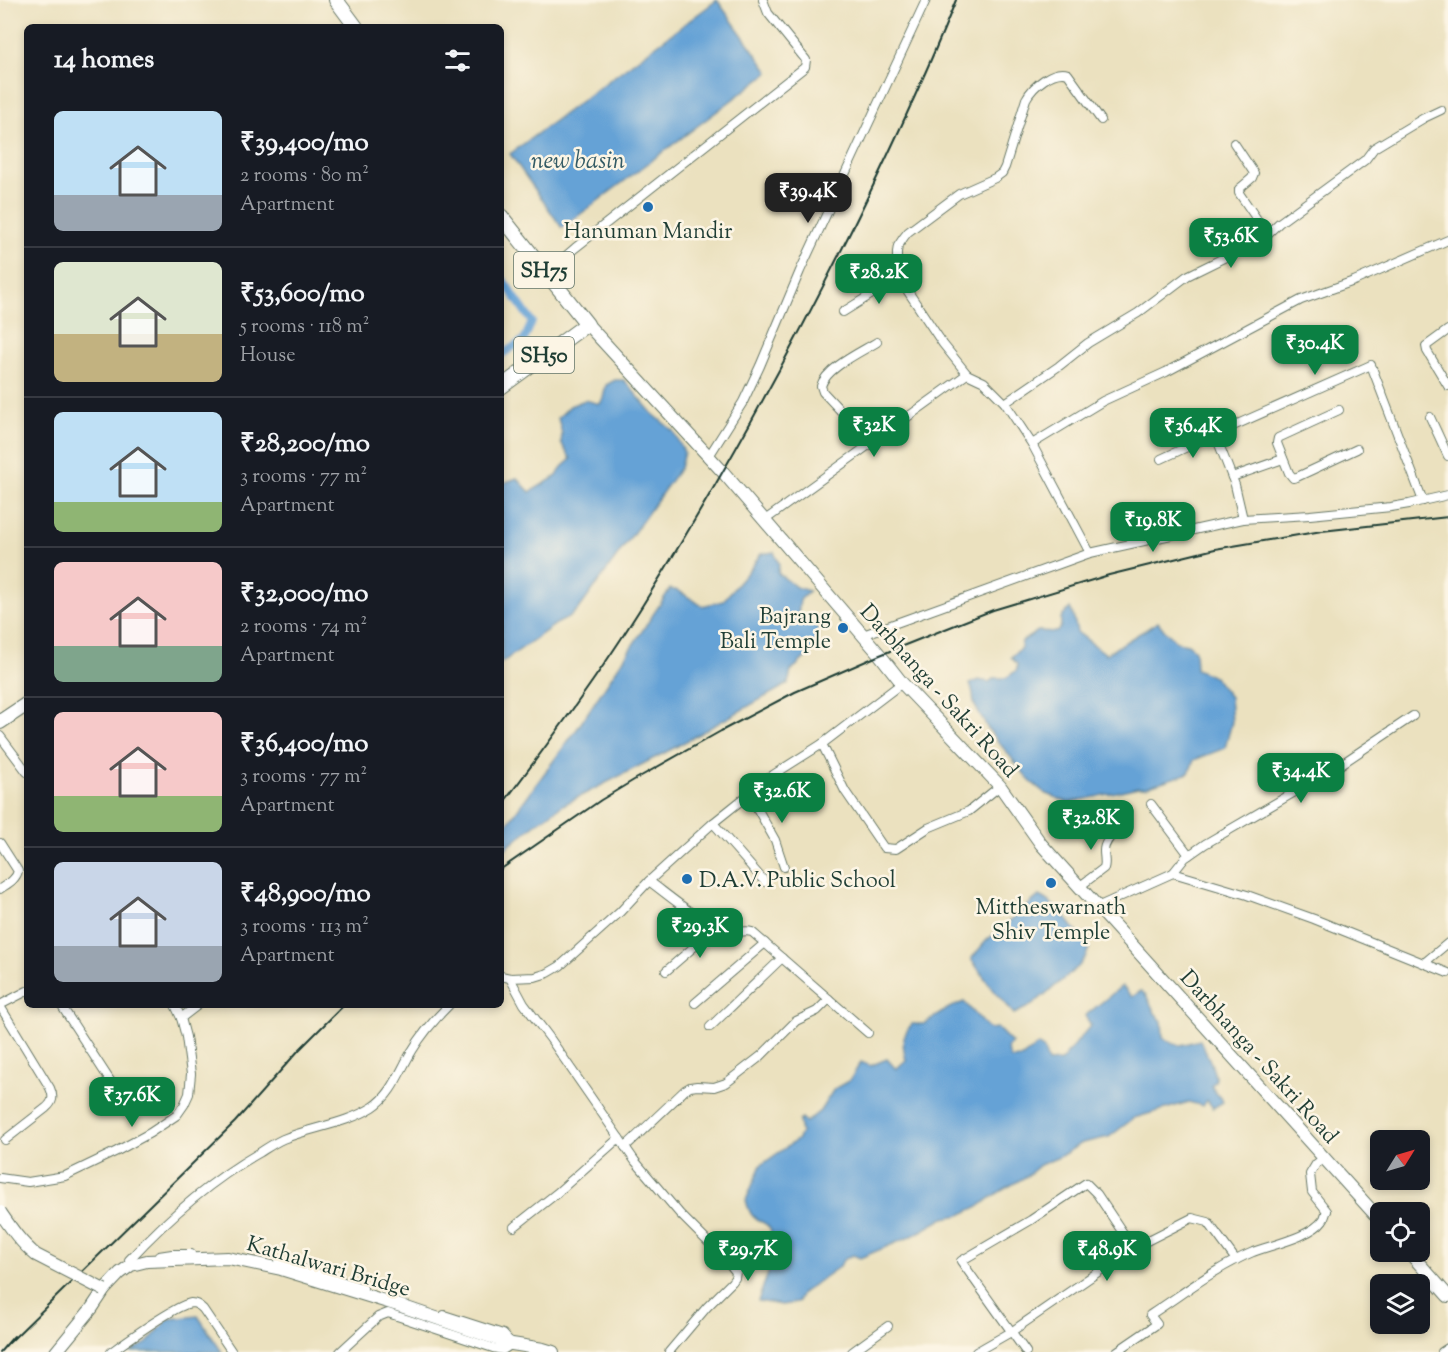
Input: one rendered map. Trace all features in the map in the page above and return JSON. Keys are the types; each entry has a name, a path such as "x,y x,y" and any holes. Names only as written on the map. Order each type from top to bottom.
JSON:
{"main road":[{"path":"336,0 354,24"},
{"name":"SH75","path":"504,220 587,324"},
{"name":"Darbhanga - Sakri Road","path":"587,324 709,456 863,635 902,684 1000,786 1041,844 1079,887 1370,1209"},
{"name":"SH50","path":"504,385 587,324"},
{"path":"0,722 24,706"},
{"path":"0,1212 27,1248 36,1255 104,1290"},
{"name":"Kathalwari Bridge","path":"56,1352 104,1290 125,1269 147,1261 228,1258 281,1269 404,1307 512,1344 553,1352"},
{"path":"1418,1262 1448,1296"}],"street":[{"path":"546,273 805,67 807,60 768,13 763,0"},
{"path":"709,456 743,402 805,260 926,0"},
{"path":"1090,554 1032,444 1005,402 984,382 967,374 911,297 901,276 897,252 904,237 927,218 959,194 1002,173 1026,99 1041,81 1060,72 1068,74 1101,120"},
{"path":"1005,402 1095,339 1138,313 1187,276 1258,242 1278,223 1365,160 1374,148 1441,110"},
{"path":"1234,143 1254,175 1238,191 1267,234"},
{"path":"1032,444 1102,401 1166,372 1301,300 1354,281 1448,240"},
{"path":"843,312 901,276"},
{"path":"1448,330 1426,346 1448,386"},
{"path":"872,444 823,392 821,386 824,379 836,368 877,342"},
{"path":"1161,459 1371,365 1423,501"},
{"path":"765,520 967,374"},
{"path":"1339,410 1278,438 1277,443 1290,475 1294,478 1357,449"},
{"path":"1430,417 1448,456"},
{"path":"1215,434 1235,485 1243,519"},
{"path":"1232,477 1283,459"},
{"path":"863,635 1090,554 1243,519 1379,508 1448,495"},
{"path":"506,977 535,977 560,966 713,823 773,775 822,744 902,684"},
{"path":"1097,907 1173,873 1189,855 1205,844 1331,771 1413,716"},
{"path":"0,736 24,768"},
{"path":"822,744 845,791 884,848 896,849 928,828 969,811 1000,786"},
{"path":"749,794 775,840 784,867"},
{"path":"1151,804 1189,855"},
{"path":"713,823 765,882"},
{"path":"1079,887 1104,868 1106,864 1105,844 1118,828"},
{"path":"0,843 18,871 13,879 0,889"},
{"path":"1173,873 1247,895 1314,919 1448,973"},
{"path":"649,881 681,906 717,927 732,933 748,931 765,943 868,1033"},
{"path":"666,971 717,927"},
{"path":"695,1003 765,943"},
{"path":"1424,963 1448,943"},
{"path":"710,1026 782,958"},
{"path":"506,977 642,1171 736,1272 732,1282 707,1306 669,1352"},
{"path":"5,1140 46,1108 53,1097 50,1088 0,1006 24,993"},
{"path":"625,1147 685,1090 690,1087 714,1087 726,1083 761,1056 796,1021 817,1011 830,999"},
{"path":"63,1008 120,1096"},
{"path":"0,1178 28,1182 65,1176 150,1133 177,1115 189,1094 191,1074 186,1037 176,1008"},
{"path":"181,1018 194,1008"},
{"path":"340,1352 378,1317 388,1313 493,1348 503,1350 512,1344 503,1334 298,1267 234,1253 171,1254 129,1260 194,1197 240,1163 281,1140 342,1121 374,1106 392,1087 424,1033 446,1008"},
{"path":"514,1227 557,1193 619,1138"},
{"path":"1116,1352 1157,1324 1150,1315 1217,1269 1254,1252 1298,1237 1323,1220 1327,1211 1312,1192 1310,1174 1316,1164 1324,1158"},
{"path":"1026,1352 961,1261 1031,1220 1086,1183 1097,1194 1133,1248"},
{"path":"976,1352 1011,1332 1133,1248 1192,1218 1208,1222 1236,1260"},
{"path":"111,1352 177,1309 193,1303 203,1309 232,1352"},
{"path":"852,1352 888,1326"},
{"path":"1442,1352 1448,1348"}],"water":[{"name":"new basin","path":"717,0 769,72 562,228 510,154"},
{"path":"615,380 624,380 652,413 673,431 684,452 680,468 582,605 570,617 556,624 504,661 504,483 517,478 530,492 557,476 562,467 571,459 561,443 562,434 558,418 570,406 585,400 600,404 606,385"},
{"path":"774,552 779,564 778,573 796,587 809,591 800,600 798,614 809,623 818,626 817,640 811,652 791,671 788,684 672,749 563,805 504,850 504,828 577,729 670,589 679,591 702,606 723,601 761,554"},
{"path":"1070,608 1077,632 1106,654 1158,622 1177,642 1188,644 1195,650 1196,669 1214,677 1230,697 1232,722 1225,748 1194,760 1189,773 1146,787 1069,803 1045,793 1030,781 988,729 974,704 970,684 978,680 989,682 994,678 1006,678 1017,670 1017,664 1011,657 1021,648 1022,641 1038,631 1057,632 1061,626 1061,618"},
{"path":"1039,896 1060,912 1089,948 1079,966 1032,1005 1014,1014 971,959 986,941"},
{"path":"1122,986 1132,997 1141,991 1146,995 1162,1021 1163,1037 1168,1041 1181,1045 1200,1040 1216,1079 1211,1086 1223,1102 1213,1108 1207,1100 1203,1106 1189,1102 1134,1118 1109,1137 1082,1143 1040,1165 1027,1176 979,1206 960,1215 944,1218 912,1236 860,1258 853,1255 843,1260 840,1266 802,1293 797,1303 781,1305 758,1301 776,1251 767,1246 771,1231 769,1227 752,1215 746,1200 761,1165 798,1139 801,1133 799,1121 802,1119 806,1122 820,1111 834,1089 850,1080 861,1062 870,1066 887,1059 896,1069 906,1060 903,1041 912,1024 924,1024 949,1008 964,1002 989,1029 997,1028 1012,1043 1007,1048 1011,1059 1021,1058 1038,1045 1044,1050 1048,1062 1061,1061 1091,1025 1085,1016"},
{"path":"198,1316 222,1352 130,1352 147,1343 168,1319"}],"waterway":[{"path":"504,281 532,322 524,340 504,353"}],"railway":[{"path":"504,802 621,639 693,523 760,405 864,204 903,123 956,0"},
{"path":"504,867 634,780 795,692 993,610 1109,575 1215,549 1322,531 1448,517"},
{"path":"9,1343 235,1122 299,1050 341,1008"},
{"path":"0,1352 14,1336"}],"place":[{"name":"Hanuman Mandir","path":"648,207"},
{"name":"Bajrang Bali Temple","path":"843,628"},
{"name":"D.A.V. Public School","path":"687,879"},
{"name":"Mittheswarnath Shiv Temple","path":"1051,883"}]}
